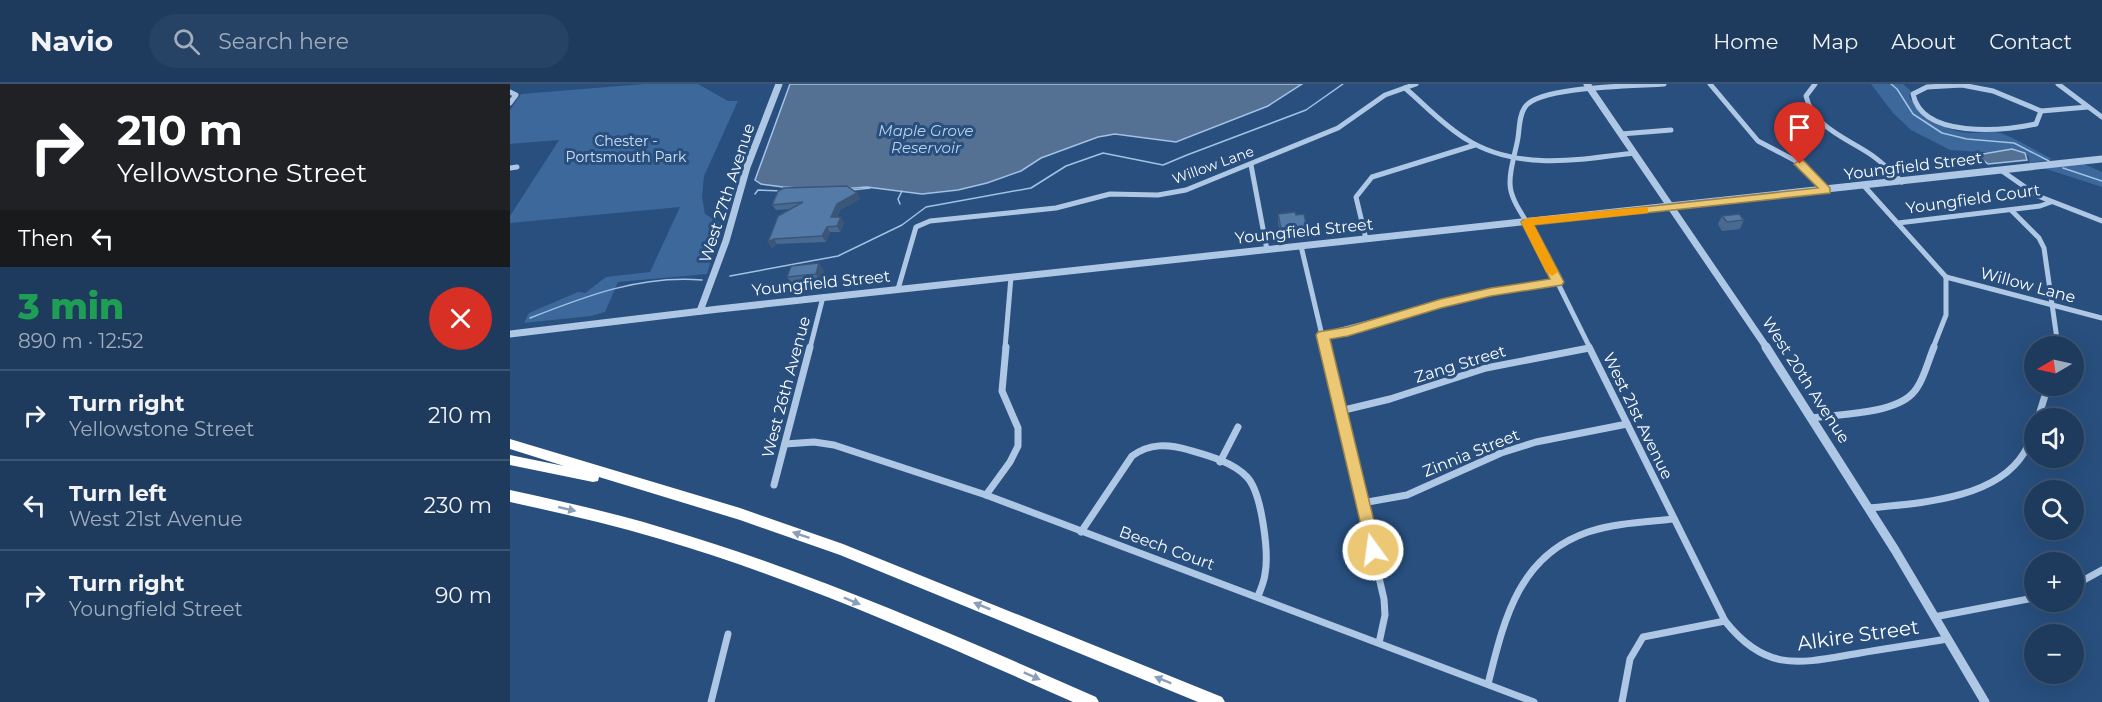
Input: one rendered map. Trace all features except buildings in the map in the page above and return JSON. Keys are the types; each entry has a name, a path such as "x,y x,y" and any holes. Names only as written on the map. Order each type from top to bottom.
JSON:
{"highway":[{"path":"510,444 740,514 843,550 1217,702"},
{"path":"510,460 636,484"},
{"path":"510,496 612,519 718,550 812,584 1091,702"}],"street":[{"name":"West 27th Avenue","path":"700,311 726,241 747,167 779,84"},
{"name":"Willow Lane","path":"898,290 916,228 930,221 1056,208 1110,194 1173,193 1251,165 1338,128 1385,95 1416,84"},
{"name":"West 21st Avenue","path":"1664,84 1589,87 1531,99 1519,114 1518,136 1512,157 1509,186 1515,204 1527,222 1725,621"},
{"path":"1710,84 1758,141 1796,161 1826,191"},
{"path":"1815,84 1807,93 1806,100 1816,115 1831,130 1877,160 1902,182"},
{"path":"2058,84 2102,117"},
{"path":"2041,111 2036,124 1979,130 1959,128 1940,122 1918,107 1913,94 1927,87 1962,85 1981,88 2041,111 2088,107"},
{"name":"West 20th Avenue","path":"1589,87 1724,281 1869,508 1985,702"},
{"path":"1405,88 1475,145 1512,157 1549,162 1634,153"},
{"path":"510,103 513,93"},
{"path":"1621,134 1671,130"},
{"path":"1366,239 1356,197 1365,183 1372,177 1475,145"},
{"name":"Youngfield Street","path":"510,334 823,297 1865,187 2102,159"},
{"path":"1251,165 1267,250"},
{"path":"510,168 517,168"},
{"path":"2002,171 2026,189 2051,202 2102,220"},
{"path":"1812,418 1895,406 1912,394 1919,384 1946,315 1946,277 1865,187"},
{"name":"Youngfield Court","path":"1898,223 2011,210 2051,202"},
{"path":"2011,210 2040,238 2044,248 2057,336"},
{"path":"1301,246 1384,599 1385,615 1379,643"},
{"path":"986,495 1010,462 1018,446 1018,428 1002,391 1011,277"},
{"name":"Willow Lane","path":"1946,277 2102,318"},
{"path":"1322,335 1348,331 1480,294 1557,282"},
{"name":"West 26th Avenue","path":"774,484 823,297"},
{"name":"Zang Street","path":"1340,411 1380,404 1473,371 1589,348"},
{"name":"Zinnia Street","path":"1362,503 1407,495 1502,453 1536,442 1627,424"},
{"path":"1220,462 1238,427"},
{"name":"Beech Court","path":"784,444 814,442 834,445 986,495 1534,702"},
{"path":"1081,532 1132,456 1138,452 1148,447 1171,446 1220,462 1242,472 1249,479 1256,497 1266,553 1266,571 1258,596"},
{"path":"1869,508 1957,496 1988,484 2017,462 2024,452"},
{"path":"1488,684 1507,613 1524,578 1538,561 1556,546 1585,533 1674,519"},
{"path":"2084,580 2102,570"},
{"path":"1934,617 2024,600"},
{"path":"1622,702 1629,658 1636,643 1643,637 1725,621"},
{"name":"Alkire Street","path":"1725,621 1752,648 1776,660 1799,663 1947,639"},
{"path":"711,702 728,634"}],"green space":[{"name":"Chester - Portsmouth Park","path":"644,84 698,84 728,101 738,101 704,176 702,197 705,214 722,224 707,274 618,282 605,312 591,316 524,323 529,313 578,292 585,293 606,277 650,272 680,207 510,223 510,216 559,140 510,144 510,110 521,94"},
{"path":"1871,84 1903,84 1911,91 1909,96 1914,104 1935,122 1961,132 1999,133 2052,159 2030,163 2028,155 1950,150 1911,130 1893,113"},
{"path":"2084,164 2102,172 2102,187 2043,168"}],"water":[{"name":"Maple Grove Reservoir","path":"790,84 1302,84 1268,106 1176,142 1115,134 1098,137 1041,158 1021,171 987,183 958,190 922,194 867,187 829,190 783,187 761,184 755,180"},
{"path":"2012,149 2025,153 2027,160 1988,164 1977,155"}],"waterway":[{"path":"730,276 838,256 902,225 926,207 1031,188 1066,166 1103,153 1163,165 1306,110 1343,84"},
{"path":"1891,84 1897,89 1913,114 1942,133 1967,139 2014,143 2049,161"},
{"path":"2063,168 2102,181"},
{"path":"852,190 870,188"},
{"path":"755,194 758,190 783,191"},
{"path":"900,204 898,199 902,191"},
{"path":"530,318 593,295 635,284 679,279 702,280"}],"slow traffic":[{"path":"1552,272 1527,222 1644,210"}],"route":[{"path":"1373,550 1322,335 1348,331 1441,303 1491,292 1557,282 1527,222 1826,191 1800,164"}]}
